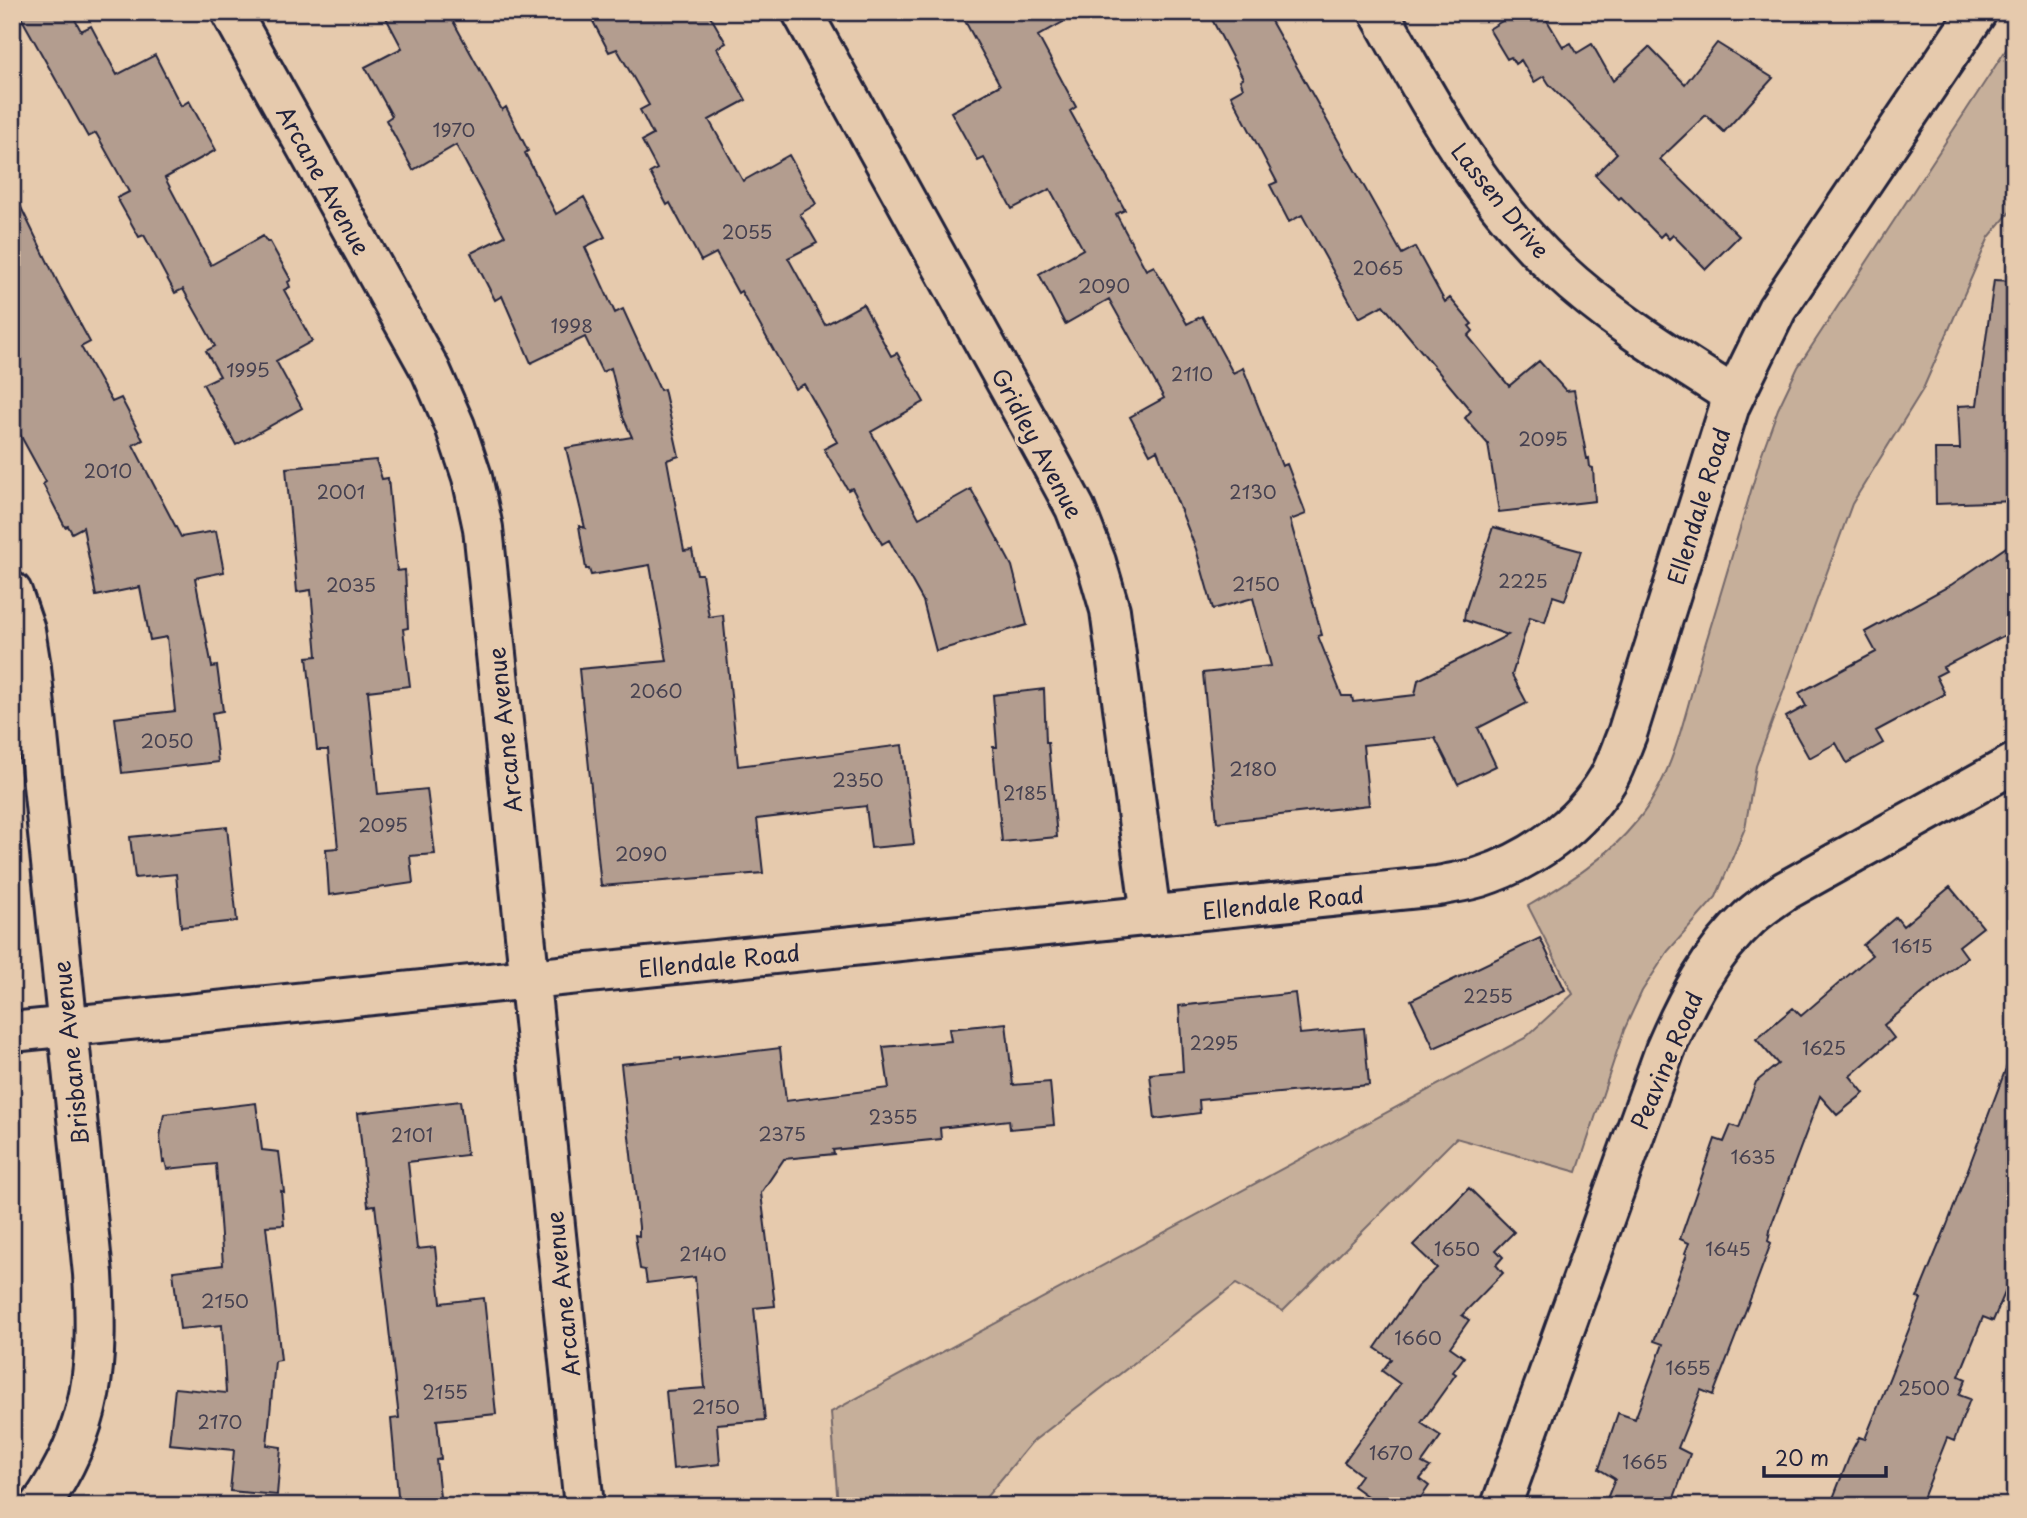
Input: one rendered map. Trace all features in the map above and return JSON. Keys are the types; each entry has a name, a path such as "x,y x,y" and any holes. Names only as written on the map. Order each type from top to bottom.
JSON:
{"street":[{"name":"Arcane Avenue","path":"231,12 430,371 455,426 472,477 483,528 584,1506"},
{"name":"Gridley Avenue","path":"802,12 1075,508 1096,562 1110,610 1118,657 1151,916"},
{"name":"Lassen Drive","path":"1379,12 1447,132 1515,225 1557,269 1599,306 1734,396"},
{"name":"Ellendale Road","path":"12,1032 1438,886 1480,877 1520,860 1552,841 1583,813 1608,778 1627,734 1715,449 1734,396 1777,309 1978,12"},
{"name":"Brisbane Avenue","path":"12,592 24,630 31,667 93,1274 96,1329 92,1387 79,1436 58,1480 40,1506"},
{"name":"Peavine Road","path":"1500,1506 1665,1050 1685,1004 1717,952 1750,917 1785,891 2015,763"}],"shaded area":[{"path":"2015,36 2015,206 1989,237 1923,389 1852,504 1756,766 1745,828 1716,897 1668,951 1642,991 1624,1030 1577,1172 1456,1138 1283,1311 1236,1284 1031,1443 979,1506 838,1506 831,1412 1525,1038 1573,994 1528,906 1600,858 1637,821 1650,803 1677,743 1762,453 1778,409 1798,367"}],"building":[{"path":"18,12 71,12 81,31 91,26 117,75 155,55 181,106 189,101 216,150 165,178 211,265 263,236 270,242 291,280 288,282 290,287 284,290 312,341 276,361 302,408 236,445 203,384 220,376 206,351 215,346 183,289 175,293 144,235 139,237 117,198 129,192 96,133 88,137"},
{"path":"383,12 448,12 502,110 506,107 528,151 525,153 556,214 584,197 605,237 585,247 615,313 623,309 660,390 664,389 679,456 667,460 684,551 692,550 697,574 702,574 709,617 723,615 738,766 902,745 914,844 871,848 866,806 757,819 763,873 601,886 579,669 667,661 650,565 591,575 589,569 586,569 579,526 585,528 566,448 632,437 623,417 611,368 602,372 585,337 531,363 502,296 495,300 471,253 505,236 456,145 413,170 386,120 392,116 365,67 402,48"},
{"path":"588,12 708,12 726,43 717,48 746,100 709,120 743,181 789,155 816,204 800,214 817,243 788,258 825,325 863,304 891,356 897,353 924,402 871,432 919,518 971,489 1012,566 1027,625 936,651 923,601 889,540 882,544 852,488 848,490 824,449 837,442 804,384 795,389 741,291 738,293 716,253 701,261 670,203 667,205 650,173 657,169 642,141 653,135 640,110 649,105 617,49 609,52"},
{"path":"960,12 1081,12 1038,36 1076,107 1070,111 1125,210 1116,214 1146,270 1154,266 1187,324 1202,316 1233,373 1243,368 1282,466 1287,464 1306,514 1290,520 1322,635 1318,636 1342,696 1352,696 1353,702 1415,695 1418,680 1508,635 1464,620 1493,527 1581,551 1565,600 1553,596 1545,622 1530,617 1512,675 1527,703 1478,728 1496,766 1458,784 1435,738 1363,745 1369,805 1217,822 1203,673 1271,666 1253,598 1213,609 1196,549 1157,450 1150,454 1130,417 1164,398 1109,299 1065,324 1039,274 1083,249 1050,189 1012,209 984,158 978,161 951,112 1000,85"},
{"path":"1208,12 1266,12 1402,254 1415,247 1445,302 1450,298 1472,324 1469,326 1473,331 1468,336 1509,386 1539,361 1566,391 1574,390 1587,459 1589,458 1590,467 1593,468 1595,501 1499,512 1488,444 1465,418 1471,411 1383,305 1359,318 1302,215 1289,222 1270,185 1277,182 1231,95 1243,88 1240,80 1243,78"},
{"path":"1517,12 1542,12 1563,47 1571,43 1577,53 1592,44 1613,81 1649,47 1685,84 1717,43 1773,78 1724,132 1706,115 1660,159 1739,236 1706,269 1673,235 1669,239 1664,233 1660,237 1595,175 1617,153 1544,76 1534,82 1521,60 1515,64 1511,57 1507,59 1489,29"},
{"path":"12,189 90,342 81,347 112,402 121,398 143,440 133,445 181,537 216,531 224,572 195,578 212,667 217,666 223,711 212,713 218,762 122,773 115,718 175,711 167,637 150,640 140,587 96,596 83,527 72,533 68,526 65,527 43,484 46,482 12,420"},
{"path":"1994,280 2015,281 2015,501 1936,504 1935,449 1960,449 1958,406 1977,405"},
{"path":"376,460 382,479 388,478 397,571 405,570 408,628 403,629 410,686 368,691 378,794 427,789 435,854 410,856 413,883 329,895 326,849 338,848 328,750 317,750 307,657 317,656 311,590 297,592 286,468"},
{"path":"2015,541 2015,630 1943,667 1946,671 1936,676 1945,694 1876,731 1883,743 1847,763 1836,743 1809,758 1786,717 1806,706 1799,693 1876,652 1865,632 1951,585"},
{"path":"1044,689 1046,742 1057,837 1002,842 993,747 997,747 993,695"},
{"path":"227,827 237,921 181,927 176,874 135,878 130,837"},
{"path":"1950,887 1983,927 1959,946 1967,957 1884,1025 1894,1038 1850,1076 1864,1093 1837,1115 1820,1096 1771,1226 1768,1241 1771,1243 1713,1395 1701,1390 1678,1448 1690,1454 1671,1506 1604,1506 1615,1479 1599,1469 1618,1413 1635,1419 1663,1344 1654,1341 1687,1254 1685,1253 1689,1243 1680,1239 1715,1139 1724,1142 1731,1125 1739,1128 1756,1082 1778,1064 1756,1039 1793,1008 1801,1016 1872,955 1863,945 1896,917 1903,926"},
{"path":"1540,938 1565,990 1434,1048 1411,1000"},
{"path":"1295,993 1300,1034 1364,1028 1369,1085 1199,1100 1200,1113 1155,1119 1150,1074 1183,1071 1179,1006"},
{"path":"1006,1023 1013,1085 1050,1082 1054,1125 1010,1129 1009,1120 940,1128 941,1139 833,1150 834,1154 784,1159 761,1193 775,1306 754,1308 765,1420 717,1424 720,1464 673,1469 666,1391 705,1388 695,1277 647,1283 645,1270 640,1269 635,1235 639,1236 639,1227 621,1064 780,1048 786,1101 889,1088 883,1047 951,1041 949,1029"},
{"path":"2011,1055 2015,1056 2015,1269 1993,1321 1983,1317 1959,1376 1966,1379 1959,1395 1970,1399 1954,1441 1947,1438 1920,1506 1830,1506 1852,1450 1859,1437 1865,1439 1921,1299 1917,1298"},
{"path":"460,1101 467,1155 408,1162 417,1249 435,1247 441,1303 484,1298 496,1414 437,1420 441,1459 436,1460 441,1506 399,1506 391,1419 399,1418 375,1205 368,1206 358,1113"},
{"path":"256,1103 262,1150 279,1152 284,1192 281,1191 284,1225 266,1226 281,1360 275,1361 267,1445 281,1447 277,1495 230,1491 234,1450 169,1444 175,1388 226,1393 222,1325 180,1329 173,1271 223,1265 216,1164 167,1169 165,1161 163,1162 160,1137 164,1114"},
{"path":"1469,1188 1514,1232 1496,1250 1503,1257 1496,1265 1503,1273 1462,1315 1469,1320 1450,1347 1464,1357 1453,1372 1456,1374 1421,1423 1441,1436 1422,1463 1430,1467 1420,1479 1429,1486 1415,1506 1381,1506 1353,1486 1361,1475 1344,1462 1400,1384 1382,1371 1391,1359 1375,1348 1417,1287 1437,1268 1413,1245"}]}
